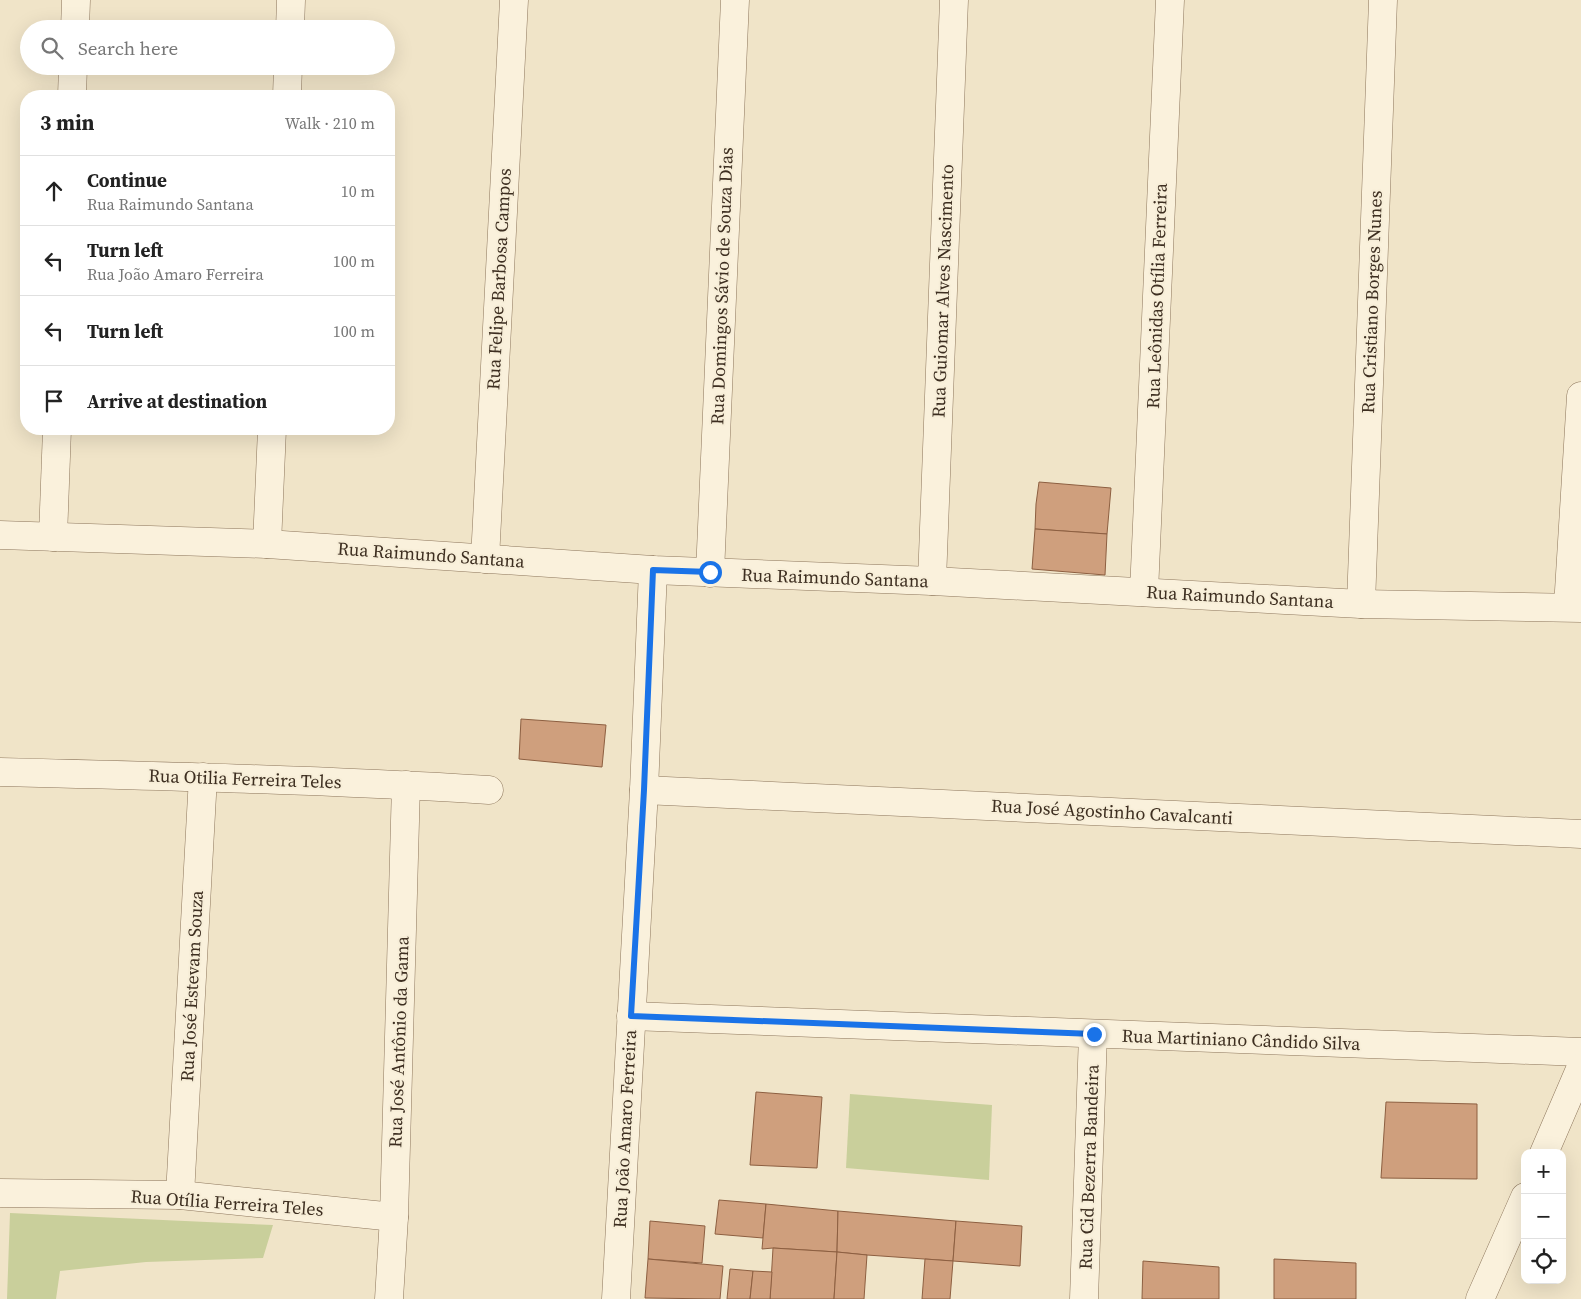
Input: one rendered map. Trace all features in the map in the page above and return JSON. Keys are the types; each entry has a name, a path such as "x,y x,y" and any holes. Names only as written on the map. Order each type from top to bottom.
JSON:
{"street":[{"path":"75,20 76,0"},
{"path":"290,20 291,0"},
{"name":"Rua Felipe Barbosa Campos","path":"485,559 514,0"},
{"name":"Rua Domingos Sávio de Souza Dias","path":"710,572 735,0"},
{"name":"Rua Guiomar Alves Nascimento","path":"932,581 954,0"},
{"name":"Rua Leônidas Otília Ferreira","path":"1144,592 1170,0"},
{"name":"Rua Cristiano Borges Nunes","path":"1361,604 1383,0"},
{"path":"72,90 73,75"},
{"path":"287,90 288,75"},
{"path":"1574,607 1581,396"},
{"path":"53,537 57,435"},
{"path":"267,544 272,435"},
{"name":"Rua Raimundo Santana","path":"0,535 267,544 653,570 932,581 1361,604 1574,607"},
{"name":"Rua João Amaro Ferreira","path":"616,1299 644,790 653,570"},
{"name":"Rua Otilia Ferreira Teles","path":"0,772 203,777 489,790"},
{"name":"Rua José Estevam Souza","path":"180,1195 203,777"},
{"name":"Rua José Antônio da Gama","path":"389,1299 394,1217 406,785"},
{"name":"Rua José Agostinho Cavalcanti","path":"644,790 1581,834"},
{"name":"Rua Martiniano Cândido Silva","path":"631,1016 1581,1052"},
{"name":"Rua Cid Bezerra Bandeira","path":"1084,1299 1094,1034"},
{"path":"1546,1149 1581,1068"},
{"name":"Rua Otília Ferreira Teles","path":"0,1193 180,1195 394,1217"},
{"path":"1480,1299 1521,1206"}],"green space":[{"path":"850,1094 992,1105 989,1180 846,1168"},
{"path":"10,1213 273,1225 263,1258 146,1262 60,1271 56,1299 7,1299"}],"building":[{"path":"1039,482 1111,488 1107,534 1035,529"},
{"path":"1035,529 1107,534 1105,575 1032,569"},
{"path":"521,719 606,725 602,767 519,759"},
{"path":"756,1092 822,1097 817,1168 750,1165"},
{"path":"1386,1102 1477,1104 1477,1179 1381,1178"},
{"path":"719,1200 766,1204 763,1238 715,1234"},
{"path":"766,1204 838,1211 837,1252 762,1249"},
{"path":"838,1211 956,1221 953,1261 837,1252"},
{"path":"650,1221 705,1226 702,1263 648,1259"},
{"path":"956,1221 1022,1226 1020,1266 953,1261"},
{"path":"773,1248 837,1252 834,1299 770,1299"},
{"path":"837,1252 867,1255 864,1299 834,1299"},
{"path":"648,1259 723,1266 720,1299 645,1298"},
{"path":"925,1259 953,1261 950,1299 922,1299"},
{"path":"1274,1259 1356,1263 1356,1299 1274,1299"},
{"path":"1143,1261 1219,1267 1219,1299 1142,1299"},
{"path":"730,1269 753,1271 750,1299 727,1299"},
{"path":"753,1271 772,1272 770,1299 750,1299"}],"route":[{"path":"710,572 653,570 644,790 631,1016 1094,1034"}]}
